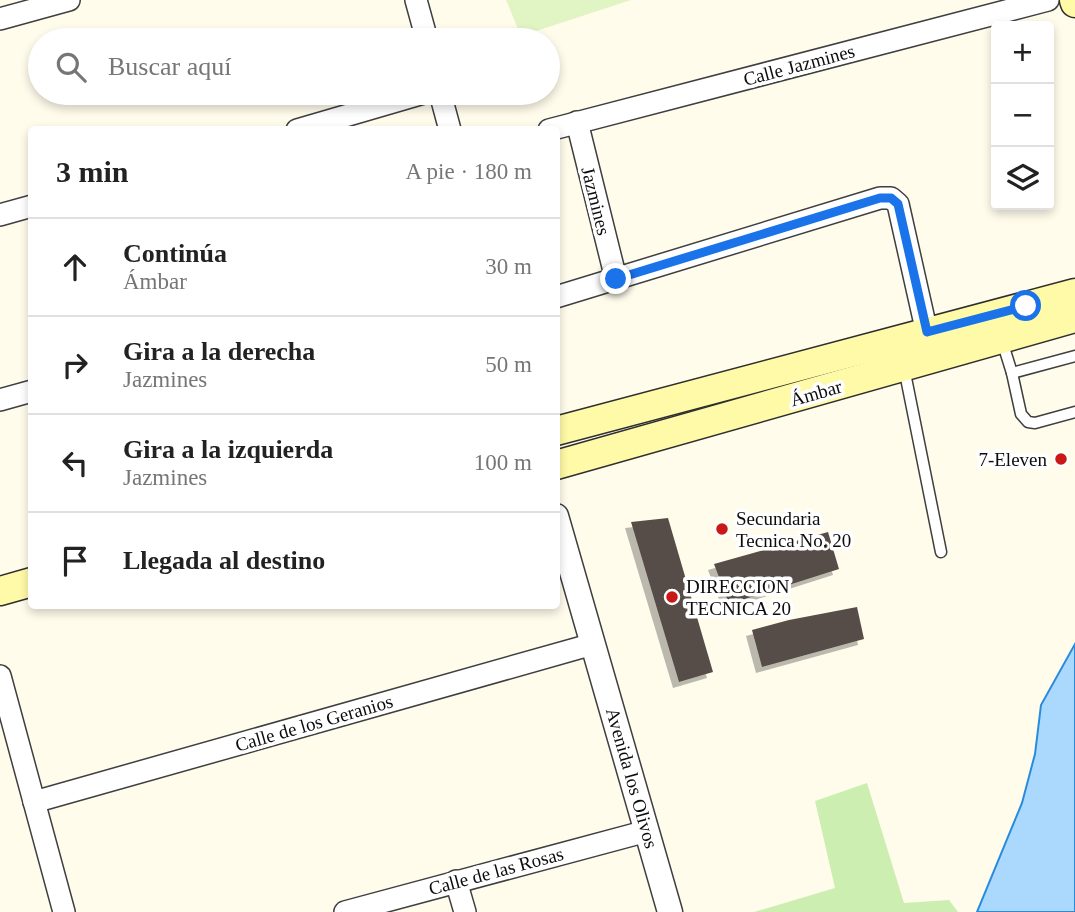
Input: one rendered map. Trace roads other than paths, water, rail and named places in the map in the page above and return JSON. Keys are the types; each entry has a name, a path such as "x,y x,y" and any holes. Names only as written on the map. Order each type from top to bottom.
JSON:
{"main road":[{"name":"Ámbar","path":"560,430 1075,293"},
{"name":"Ámbar","path":"560,464 1075,318"},
{"path":"0,592 28,583"}],"street":[{"path":"0,19 69,0"},
{"path":"416,0 423,28"},
{"name":"Calle Jazmines","path":"560,127 1048,0"},
{"path":"311,126 383,105"},
{"path":"443,105 449,126"},
{"name":"Jazmines","path":"577,122 616,279"},
{"path":"560,296 880,198 891,198 898,204 927,332"},
{"path":"0,215 28,207"},
{"path":"0,400 28,392"},
{"name":"Avenida los Olivos","path":"560,530 670,912"},
{"name":"Calle de los Geranios","path":"34,802 593,644"},
{"path":"0,676 64,912"},
{"name":"Calle de las Rosas","path":"345,912 647,831"},
{"path":"456,881 465,912"}],"lane":[{"path":"1001,339 1021,414 1028,422 1035,423 1075,412"},
{"path":"1012,373 1075,356"},
{"path":"904,368 941,552"}],"water":[{"path":"1075,644 1075,912 977,912 1022,803 1035,754 1041,705"}],"place":[{"name":"7-Eleven","path":"1061,459"},
{"name":"Secundaria Tecnica No. 20","path":"722,529"},
{"name":"DIRECCION TECNICA 20","path":"672,597"}]}
